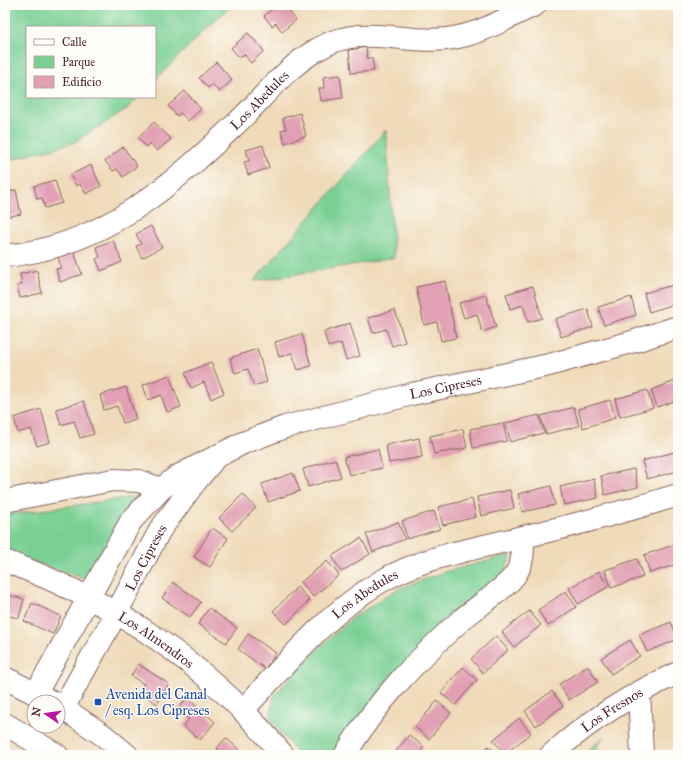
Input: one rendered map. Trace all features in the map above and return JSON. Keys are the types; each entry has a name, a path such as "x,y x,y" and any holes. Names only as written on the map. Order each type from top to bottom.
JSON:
{"street":[{"name":"Los Abedules","path":"5,256 58,246 86,236 112,224 137,209 210,148 287,72 302,60 332,41 362,35 429,39 463,36 497,25 535,5"},
{"name":"Los Cipreses","path":"55,694 89,597 131,521 161,489 178,476 264,434 323,416 419,393 549,365 635,342 678,327"},
{"name":"Los Cipreses","path":"58,694 117,612 160,530 196,481 217,457"},
{"path":"5,501 113,480 139,481 161,489"},
{"name":"Los Abedules","path":"243,710 327,622 345,606 380,582 440,556 522,538 678,495"},
{"path":"345,755 372,712 404,675 447,633 514,576 522,561 522,538"},
{"name":"Los Almendros","path":"5,561 35,572 89,597 117,612 165,644 194,666 243,710 282,755"},
{"name":"Los Fresnos","path":"551,755 592,722 639,692 678,673"},
{"path":"5,678 36,694"},
{"path":"639,692 642,755"},
{"path":"66,712 123,753"},
{"path":"5,724 57,755"}],"green space":[{"path":"5,5 232,5 156,79 156,26 26,26 26,98 138,98 128,108 73,143 5,161"},
{"path":"386,130 394,258 254,281"},
{"path":"142,496 88,580 5,552 5,515"},
{"path":"511,555 505,572 336,755 298,755 270,718 274,696 313,654 352,618 398,589 448,571"},
{"path":"603,737 593,755 583,755"}],"building":[{"path":"277,5 284,5 296,20 282,32 276,23 272,26 264,16"},
{"path":"248,33 264,51 251,63 244,54 240,58 231,48"},
{"path":"366,47 367,58 372,58 374,71 351,73 349,50"},
{"path":"216,62 232,80 219,92 212,84 208,88 199,78"},
{"path":"340,75 343,98 321,101 319,88 324,88 323,77"},
{"path":"185,91 201,109 188,121 181,113 177,116 168,106"},
{"path":"300,113 306,136 285,143 281,130 286,129 283,118"},
{"path":"154,122 171,139 157,151 150,143 146,147 138,137"},
{"path":"263,145 269,168 248,175 244,162 249,161 246,150"},
{"path":"123,147 137,166 123,177 117,169 113,171 105,161"},
{"path":"91,165 101,186 86,194 80,184 76,186 70,175"},
{"path":"55,180 62,203 45,208 42,198 37,199 34,186"},
{"path":"16,190 21,214 5,217 5,192"},
{"path":"151,226 162,247 142,258 136,246 141,244 136,234"},
{"path":"113,240 122,262 101,271 96,259 100,257 96,247"},
{"path":"74,252 82,274 60,282 56,269 61,268 58,257"},
{"path":"37,270 42,293 20,298 17,286 22,284 20,274"},
{"path":"445,281 456,338 441,341 437,322 424,325 416,287"},
{"path":"677,284 678,303 649,312 644,293"},
{"path":"533,286 542,318 528,322 523,305 510,309 506,294"},
{"path":"486,295 496,327 482,332 477,314 464,318 459,303"},
{"path":"631,297 636,315 604,325 598,307"},
{"path":"588,309 593,327 561,337 555,319"},
{"path":"395,310 405,342 392,346 386,329 373,333 368,318"},
{"path":"350,323 360,356 346,360 341,343 328,347 324,332"},
{"path":"302,334 311,366 298,370 292,353 279,357 275,342"},
{"path":"257,349 267,382 254,386 248,369 235,373 230,358"},
{"path":"211,362 224,393 211,399 204,382 191,388 185,373"},
{"path":"169,375 181,407 167,412 161,395 148,400 143,385"},
{"path":"678,380 678,400 657,407 651,390"},
{"path":"126,387 136,419 123,423 117,406 104,410 100,395"},
{"path":"647,390 653,408 620,417 615,399"},
{"path":"610,400 615,418 583,428 578,409"},
{"path":"84,401 94,434 80,438 74,421 61,425 56,409"},
{"path":"574,407 579,426 546,434 541,416"},
{"path":"41,409 50,442 37,446 31,429 18,433 14,418"},
{"path":"539,415 544,433 510,442 506,423"},
{"path":"503,423 507,441 473,448 470,429"},
{"path":"463,429 467,448 434,454 430,436"},
{"path":"419,438 422,457 389,463 386,445"},
{"path":"378,449 382,468 349,475 344,457"},
{"path":"674,452 678,471 647,479 642,461"},
{"path":"335,459 341,477 308,487 303,469"},
{"path":"634,469 638,487 605,495 601,476"},
{"path":"293,473 300,491 268,502 262,484"},
{"path":"594,479 598,498 564,505 560,487"},
{"path":"551,486 555,505 522,512 518,494"},
{"path":"510,490 514,508 481,516 477,497"},
{"path":"243,494 256,508 232,531 219,518"},
{"path":"472,499 476,517 443,525 438,507"},
{"path":"434,511 440,529 407,539 402,521"},
{"path":"398,522 405,539 373,552 366,534"},
{"path":"212,528 228,538 210,567 194,557"},
{"path":"361,538 370,554 341,572 332,556"},
{"path":"676,544 678,564 650,573 644,555"},
{"path":"637,559 643,577 611,588 605,570"},
{"path":"327,561 339,575 313,597 301,582"},
{"path":"599,571 608,587 578,604 569,588"},
{"path":"173,582 201,602 190,617 162,598"},
{"path":"297,587 310,600 286,624 273,611"},
{"path":"566,591 576,607 548,626 538,610"},
{"path":"5,594 24,599 19,618 5,615"},
{"path":"32,603 61,616 53,634 24,621"},
{"path":"209,608 237,628 226,643 198,624"},
{"path":"529,611 541,625 514,647 502,632"},
{"path":"671,622 678,639 647,652 639,635"},
{"path":"248,634 276,653 265,669 238,649"},
{"path":"496,636 508,650 483,673 471,659"},
{"path":"630,640 640,656 611,674 601,658"},
{"path":"138,664 169,684 157,704 139,692 144,684 131,676"},
{"path":"588,666 598,682 569,700 559,684"},
{"path":"463,667 477,680 455,705 441,693"},
{"path":"552,691 563,706 536,726 525,711"},
{"path":"187,698 215,722 200,740 183,726 189,719 178,709"},
{"path":"437,701 451,713 429,739 415,727"},
{"path":"519,718 531,733 505,754 493,740"},
{"path":"409,735 424,747 417,755 393,755"},
{"path":"226,738 245,755 224,755 217,748"},
{"path":"488,746 498,755 481,755"}],"place":[{"name":"Avenida del Canal / esq. Los Cipreses","path":"98,702"}]}
